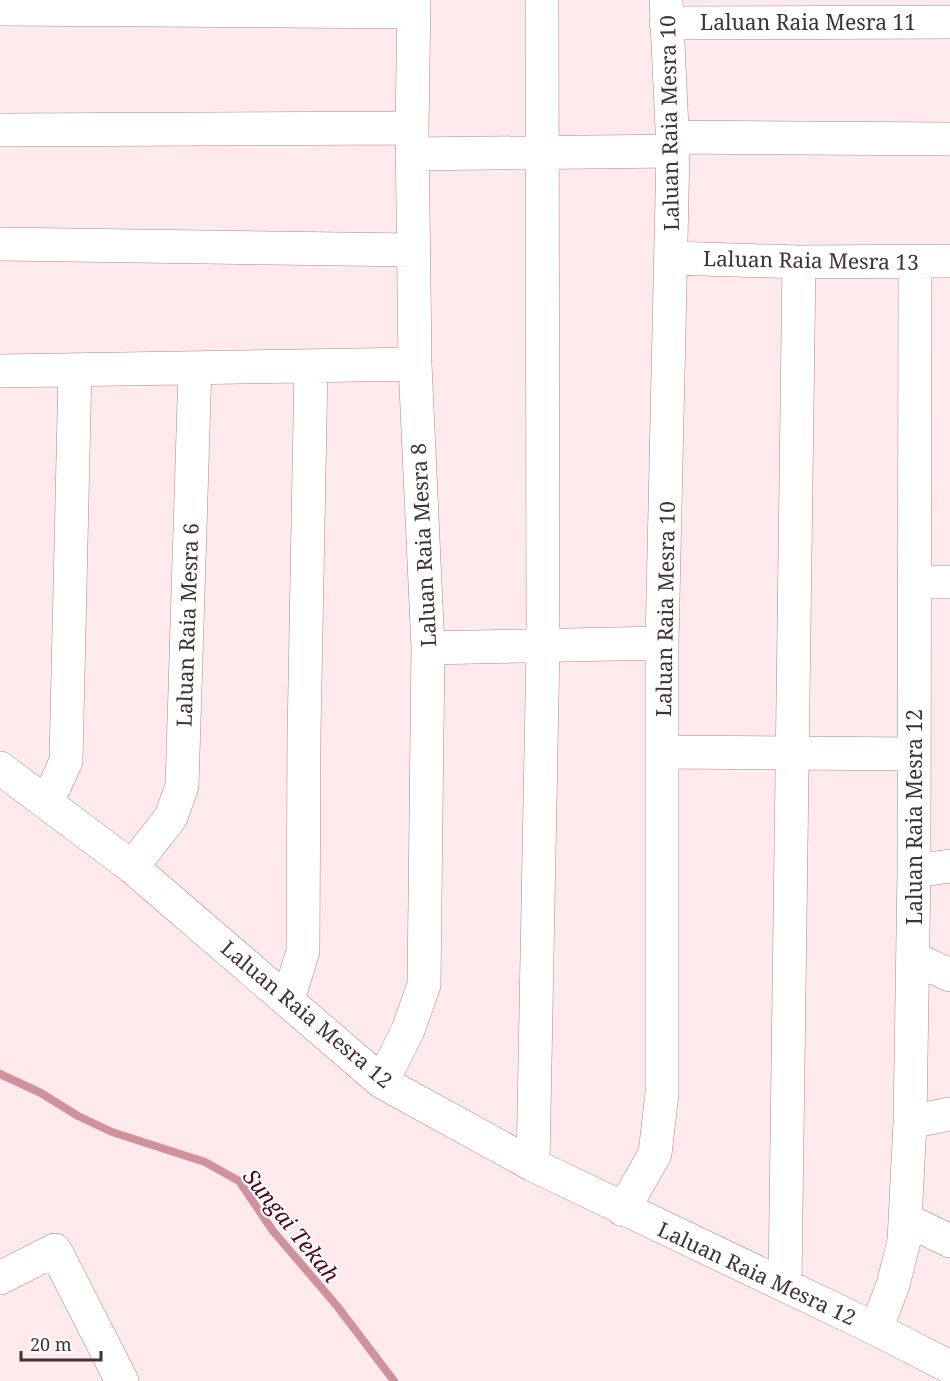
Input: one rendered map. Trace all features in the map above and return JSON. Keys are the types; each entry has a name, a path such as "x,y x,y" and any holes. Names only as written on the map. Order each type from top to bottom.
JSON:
{"street":[{"path":"534,1165 543,646 542,0"},
{"path":"0,9 414,6"},
{"name":"Laluan Raia Mesra 8","path":"382,1082 408,1030 424,985 428,648 415,364 412,141 414,6"},
{"name":"Laluan Raia Mesra 11","path":"666,11 905,11 950,22"},
{"name":"Laluan Raia Mesra 10","path":"623,1210 655,1154 662,1093 663,643 673,144 666,11"},
{"path":"0,130 412,141 543,154 673,144 950,139"},
{"path":"0,244 414,250"},
{"name":"Laluan Raia Mesra 13","path":"672,258 799,262 950,261"},
{"name":"Laluan Raia Mesra 12","path":"0,768 132,867 382,1082 534,1165 623,1210 876,1329 893,1285 904,1241 910,1122 914,871 915,261"},
{"path":"785,1285 799,262"},
{"path":"0,371 415,364"},
{"path":"288,1000 303,951 304,735 311,366"},
{"name":"Laluan Raia Mesra 6","path":"132,867 171,817 182,786 195,368"},
{"path":"47,803 66,761 75,370"},
{"path":"914,582 950,582"},
{"path":"428,648 663,643"},
{"path":"663,752 792,751 914,754"},
{"path":"914,871 950,866"},
{"path":"913,958 950,975"},
{"path":"910,1122 950,1114"},
{"path":"905,1219 950,1241"},
{"path":"0,1278 55,1250 122,1381"},
{"path":"876,1329 950,1367"}],"waterway":[{"name":"Sungai Tekah","path":"0,1074 41,1093 78,1116 112,1132 205,1162 239,1181 273,1231 337,1306 394,1381"}]}
